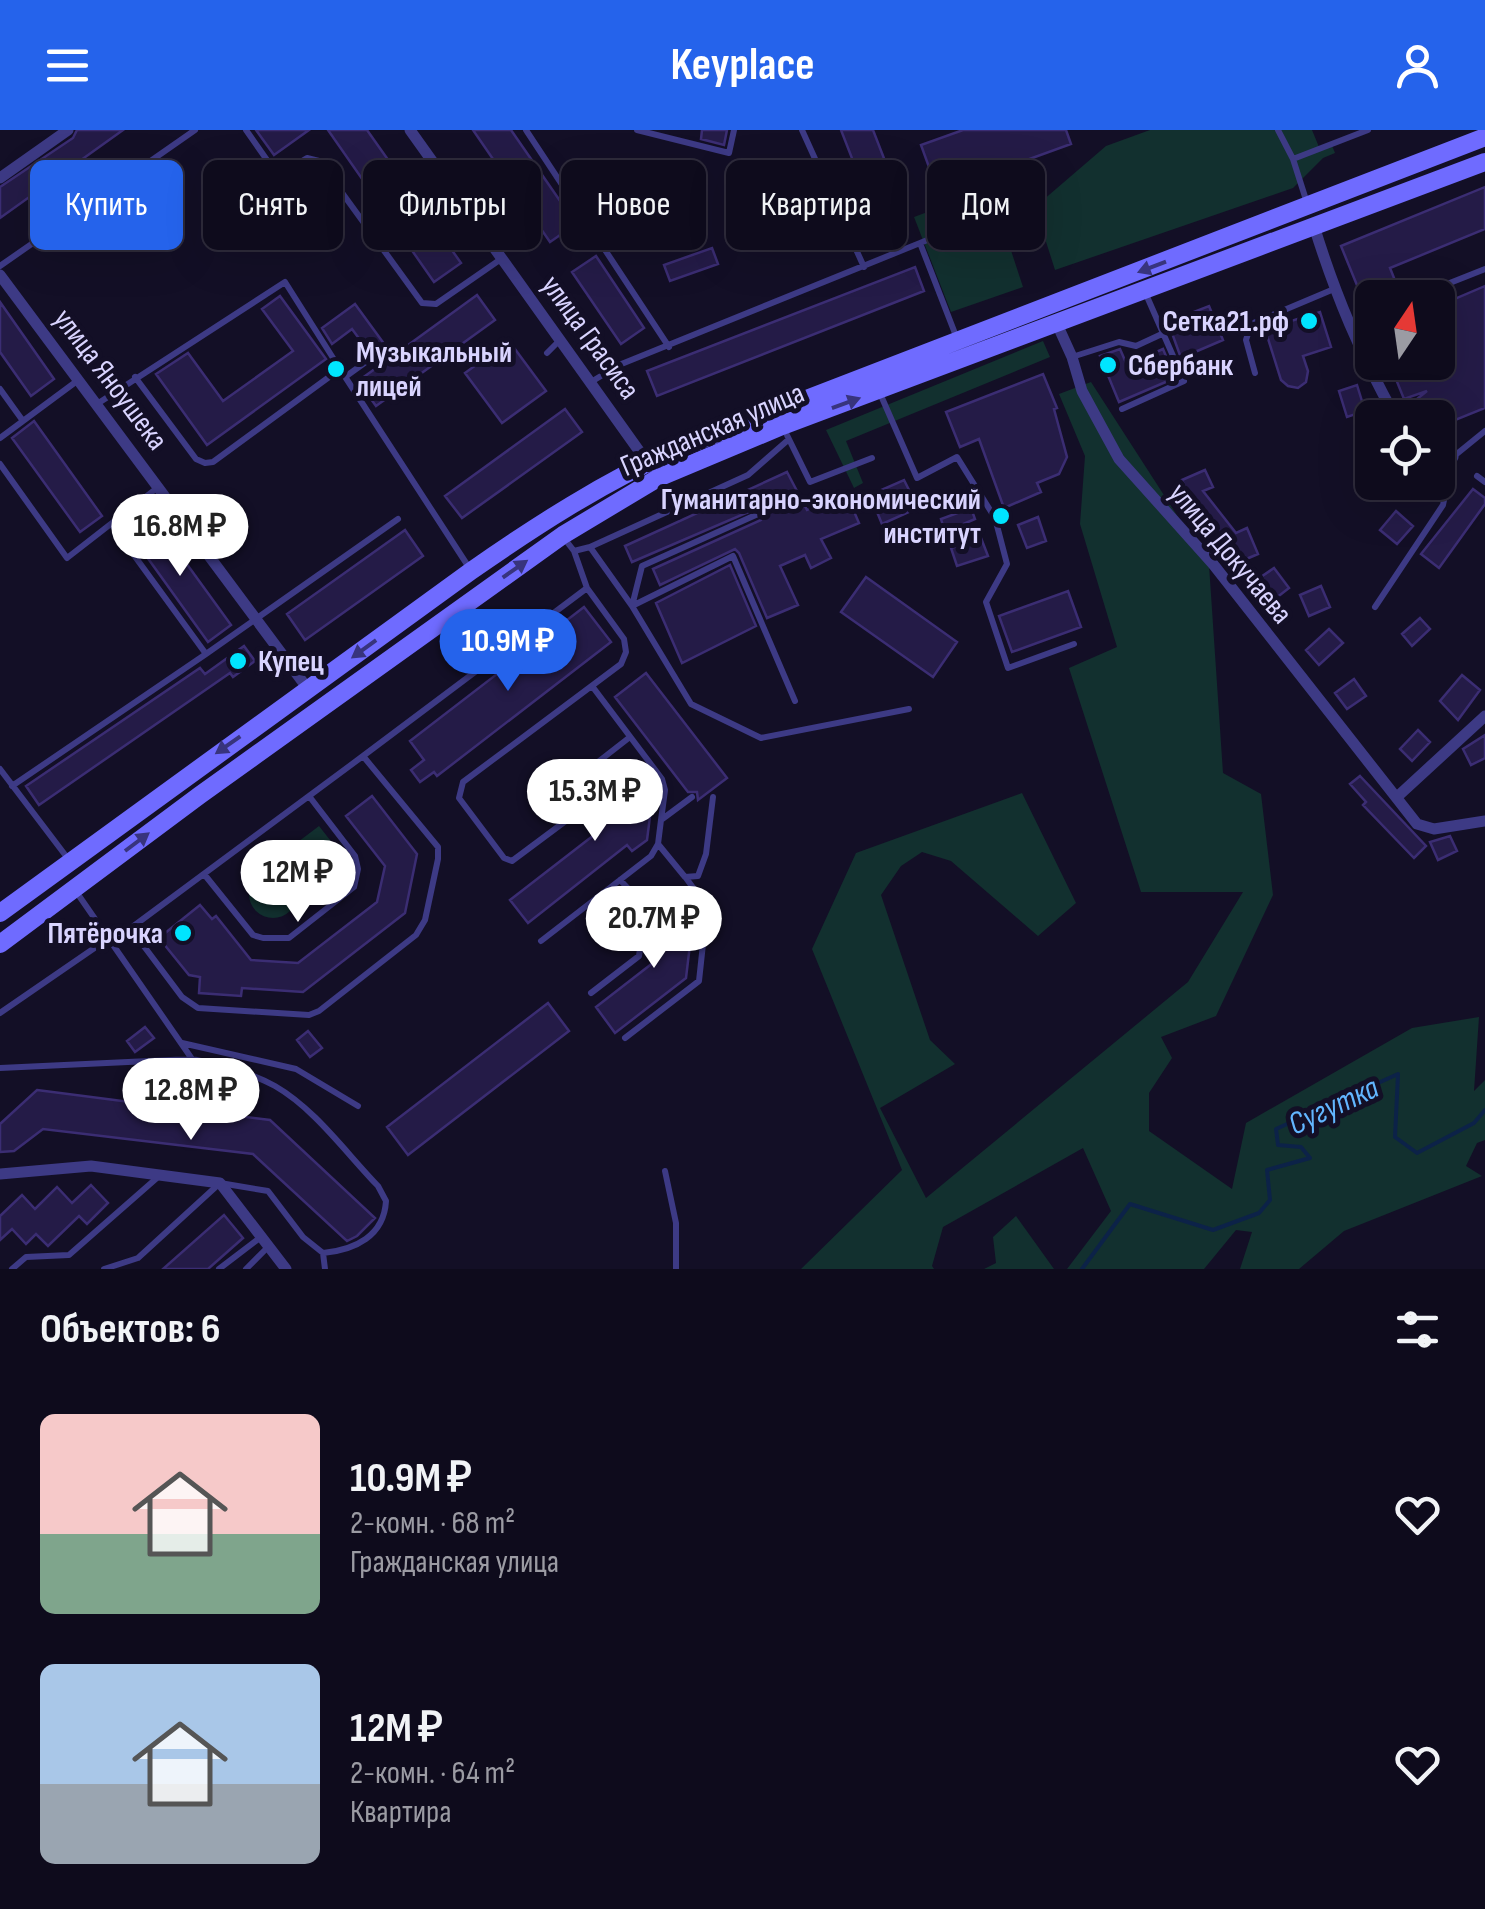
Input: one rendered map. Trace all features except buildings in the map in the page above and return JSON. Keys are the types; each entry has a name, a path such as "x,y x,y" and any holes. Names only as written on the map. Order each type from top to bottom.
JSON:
{"main road":[{"name":"Гражданская улица","path":"0,913 549,518 958,342 1485,137"},
{"name":"Гражданская улица","path":"0,944 653,470 785,433 879,391 1485,162"},
{"path":"1308,206 1314,226"},
{"name":"улица Яноушека","path":"308,689 322,707"}],"street":[{"path":"0,178 68,130"},
{"name":"улица Грасиса","path":"410,130 653,470"},
{"path":"1314,226 1358,350 1386,400"},
{"name":"улица Яноушека","path":"0,275 308,689"},
{"name":"улица Докучаева","path":"1057,324 1082,391 1118,459 1213,564 1417,824 1425,828 1485,821"},
{"path":"1396,798 1485,716"},
{"path":"0,1174 91,1166 220,1183 286,1269"}],"lane":[{"path":"0,266 195,130"},
{"path":"246,130 274,170 286,172 307,158 319,161 422,303 436,304 502,258"},
{"path":"526,130 669,347"},
{"path":"637,130 729,153 734,130"},
{"path":"802,130 864,267"},
{"path":"1278,130 1294,160 1308,206"},
{"path":"1294,160 1368,130"},
{"path":"590,383 619,365 927,240"},
{"path":"920,243 958,342"},
{"path":"1455,281 1485,269"},
{"path":"96,405 284,282 471,571"},
{"path":"1255,373 1246,340 1251,324 1334,288"},
{"path":"1122,408 1184,380 1144,290"},
{"path":"1072,356 1119,342 1136,346 1164,333"},
{"path":"547,353 560,340"},
{"path":"135,378 196,458 206,463 214,462 342,373 370,359"},
{"path":"0,438 78,380"},
{"path":"0,390 23,421"},
{"path":"879,391 917,478 957,457 995,518 1008,564 986,602 1008,668 1074,644"},
{"path":"1455,455 1485,431"},
{"path":"574,552 748,475 785,433 810,482 872,458"},
{"path":"0,464 67,558 158,488"},
{"path":"1476,476 1485,482"},
{"path":"1374,606 1444,500"},
{"path":"632,606 642,566 758,514"},
{"path":"12,786 398,519"},
{"path":"112,525 206,654"},
{"path":"563,535 574,552 587,588 626,645 621,664 461,786 460,798 504,858 514,860 571,816 594,766 630,737"},
{"path":"590,547 632,606 690,704 760,738 909,709"},
{"path":"632,606 732,556 795,701"},
{"path":"0,1013 131,929 587,588"},
{"path":"541,942 654,854 658,844 664,783 592,686"},
{"path":"131,929 182,997 198,1008 298,1016 319,1011 416,935 425,920 439,854 435,842 363,756"},
{"path":"0,770 70,862"},
{"path":"204,874 253,935 284,939 294,935 351,890 358,869 355,856 309,796"},
{"path":"661,820 692,797"},
{"path":"686,878 698,876 703,862 713,798"},
{"path":"625,1038 699,980 707,907 658,844"},
{"path":"591,993 639,956 646,907 620,880"},
{"path":"75,889 192,1059"},
{"path":"181,1043 296,1069 358,1106"},
{"path":"0,1068 192,1059 276,1086 302,1107 378,1186 386,1201 379,1228 366,1241 322,1253"},
{"path":"665,1171 676,1224 676,1269"},
{"path":"12,1269 26,1257 69,1255 158,1176"},
{"path":"104,1269 138,1258 220,1183 268,1191 303,1237 322,1253 325,1269"},
{"path":"219,1269 266,1241"},
{"path":"246,1269 266,1241"}],"green space":[{"path":"1150,130 1312,130 1319,147 1331,143 1335,153 1323,158 1293,188 1055,270 1045,238 1045,198 1106,146"},
{"path":"927,212 927,250 1011,250 1023,287 951,312 914,217"},
{"path":"1043,341 1050,357 846,441 863,483 854,488 826,430"},
{"path":"1091,382 1209,565 1223,773 1261,794 1273,895 1216,1016 1161,1037 1172,1058 1149,1093 1149,1131 1232,1189 1246,1123 1412,1028 1479,1017 1474,1091 1485,1080 1485,1140 1477,1143 1466,1166 1482,1176 1344,1231 1299,1269 1240,1269 1252,1232 1236,1230 1204,1269 1067,1269 1111,1211 1083,1148 943,1227 934,1269 801,1269 902,1170 812,949 856,853 1022,793 1076,903 1038,936 951,861 922,852 901,866 881,895 930,1040 955,1064 880,1108 926,1198 1188,982 1243,892 1141,892 1069,668 1117,647 1080,524 1085,456 1059,394"},
{"path":"319,826 345,859 316,882 290,848"},
{"path":"273,870 290,877 297,894 290,911 273,918 256,911 249,894 256,877"},
{"path":"1016,1216 1054,1269 984,1269 996,1263 993,1237"}],"waterway":[{"name":"Сугутка","path":"1082,1269 1130,1204 1213,1230 1259,1213 1270,1200 1267,1170 1310,1158 1301,1147 1278,1145 1276,1129 1398,1074 1395,1137 1417,1153 1474,1123 1485,1110"}],"place":[{"name":"Сетка21.рф","path":"1309,321"},
{"name":"Сбербанк","path":"1108,365"},
{"name":"Музыкальный лицей","path":"336,369"},
{"name":"Гуманитарно-экономический институт","path":"1001,516"},
{"name":"Купец","path":"238,661"},
{"name":"Пятёрочка","path":"183,933"}]}
